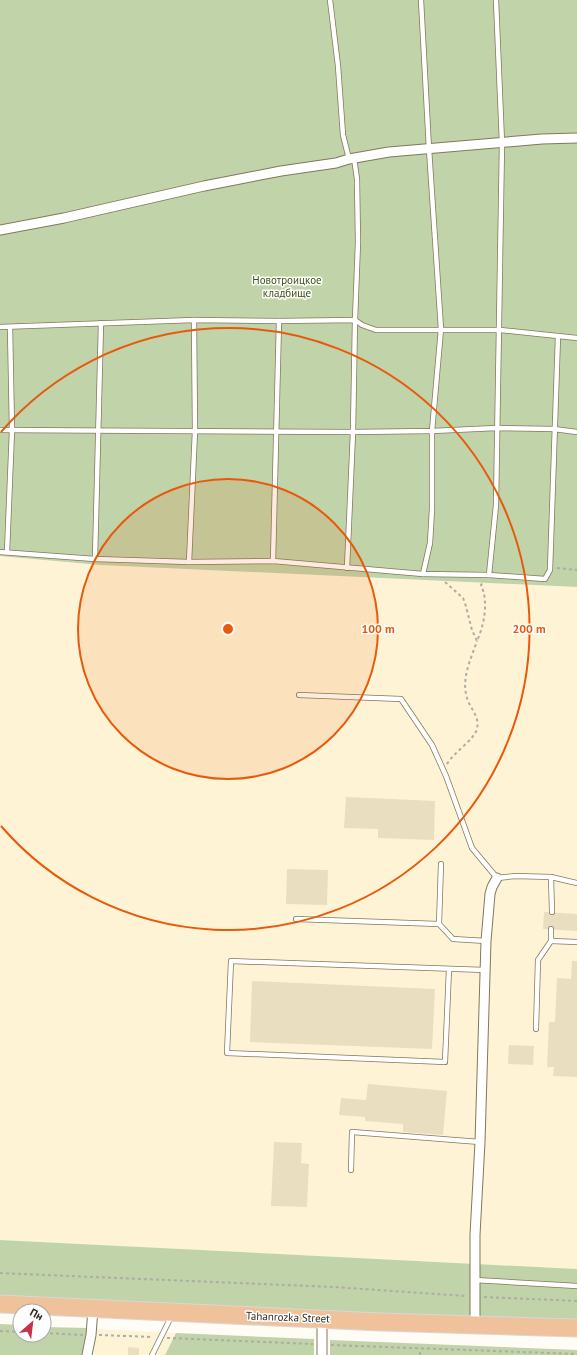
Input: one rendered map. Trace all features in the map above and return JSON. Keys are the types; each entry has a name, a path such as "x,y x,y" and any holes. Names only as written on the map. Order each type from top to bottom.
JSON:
{"highway":[{"name":"Tahanrozka Street","path":"0,1304 475,1325 577,1328"}],"street":[{"path":"0,230 64,218 204,186 281,171 336,164 352,159 389,152 542,139 577,138"},
{"path":"475,1325 475,1234 480,1142 486,941 490,894 497,878"},
{"path":"87,1355 91,1335 93,1309"},
{"path":"322,1318 322,1355"}],"lane":[{"path":"330,0 338,66 343,135 352,159 357,179 358,242 353,432 347,568"},
{"path":"421,0 441,329 432,431 432,509 430,543 423,574"},
{"path":"488,575 496,505 500,330 502,143 496,0"},
{"path":"189,562 194,431 194,320"},
{"path":"0,327 194,320 355,320 362,325 376,330 500,330 577,338"},
{"path":"273,561 279,321"},
{"path":"94,559 101,323"},
{"path":"7,552 12,430 10,327"},
{"path":"0,552 94,559 189,562 273,561 423,574 488,575 545,580 550,570 558,336"},
{"path":"0,430 353,432 497,428 554,429 577,432"},
{"path":"299,695 401,699 432,745 444,771 472,848 497,878 516,876 551,877 577,883"},
{"path":"441,864 439,924 453,939 486,941"},
{"path":"551,877 552,912"},
{"path":"296,919 439,924"},
{"path":"536,1029 538,960 551,941 551,929"},
{"path":"551,941 577,942"},
{"path":"449,969 446,1062 228,1053 231,960 485,970"},
{"path":"351,1170 352,1132 480,1142"},
{"path":"474,1280 577,1286"},
{"path":"152,1355 162,1338 173,1312"}],"path":[{"path":"550,567 577,570"},
{"path":"436,574 463,598 472,630 477,641"},
{"path":"444,771 452,756 475,733 477,727 477,719 467,698 465,684 466,670 483,623 485,593 481,585 488,575"},
{"path":"0,1273 326,1286 577,1301"},
{"path":"0,1331 12,1332"},
{"path":"52,1333 420,1349 479,1350 536,1354 577,1354"},
{"path":"420,1349 420,1355"}],"shaded area":[{"path":"0,556 100,565 577,587 577,1269 0,1240"},
{"path":"95,1329 176,1333 165,1355 94,1355"}],"green space":[{"name":"Новотроицкое кладбище","path":"0,0 577,0 577,587 100,565 0,556"},
{"path":"0,1240 577,1269 577,1323 0,1297"},
{"path":"0,1324 12,1325 12,1343 52,1343 52,1327 87,1328 86,1349 84,1355 0,1355"},
{"path":"176,1333 314,1339 314,1355 165,1355"},
{"path":"330,1340 577,1350 577,1355 330,1355"}],"building":[{"path":"346,797 435,801 434,840 378,838 378,829 344,828"},
{"path":"287,869 328,870 327,905 286,904"},
{"path":"544,912 577,914 577,931 543,929"},
{"path":"572,961 577,961 577,1077 553,1076 554,1067 547,1067 549,1022 555,1022 557,978 571,979"},
{"path":"252,981 435,989 432,1049 250,1042"},
{"path":"509,1045 534,1046 533,1065 508,1064"},
{"path":"368,1084 447,1091 443,1135 403,1132 403,1124 365,1121 365,1117 339,1115 341,1098 366,1100"},
{"path":"274,1142 302,1143 301,1163 309,1164 307,1207 271,1206"},
{"path":"128,1347 139,1348 139,1355 128,1355"}]}
